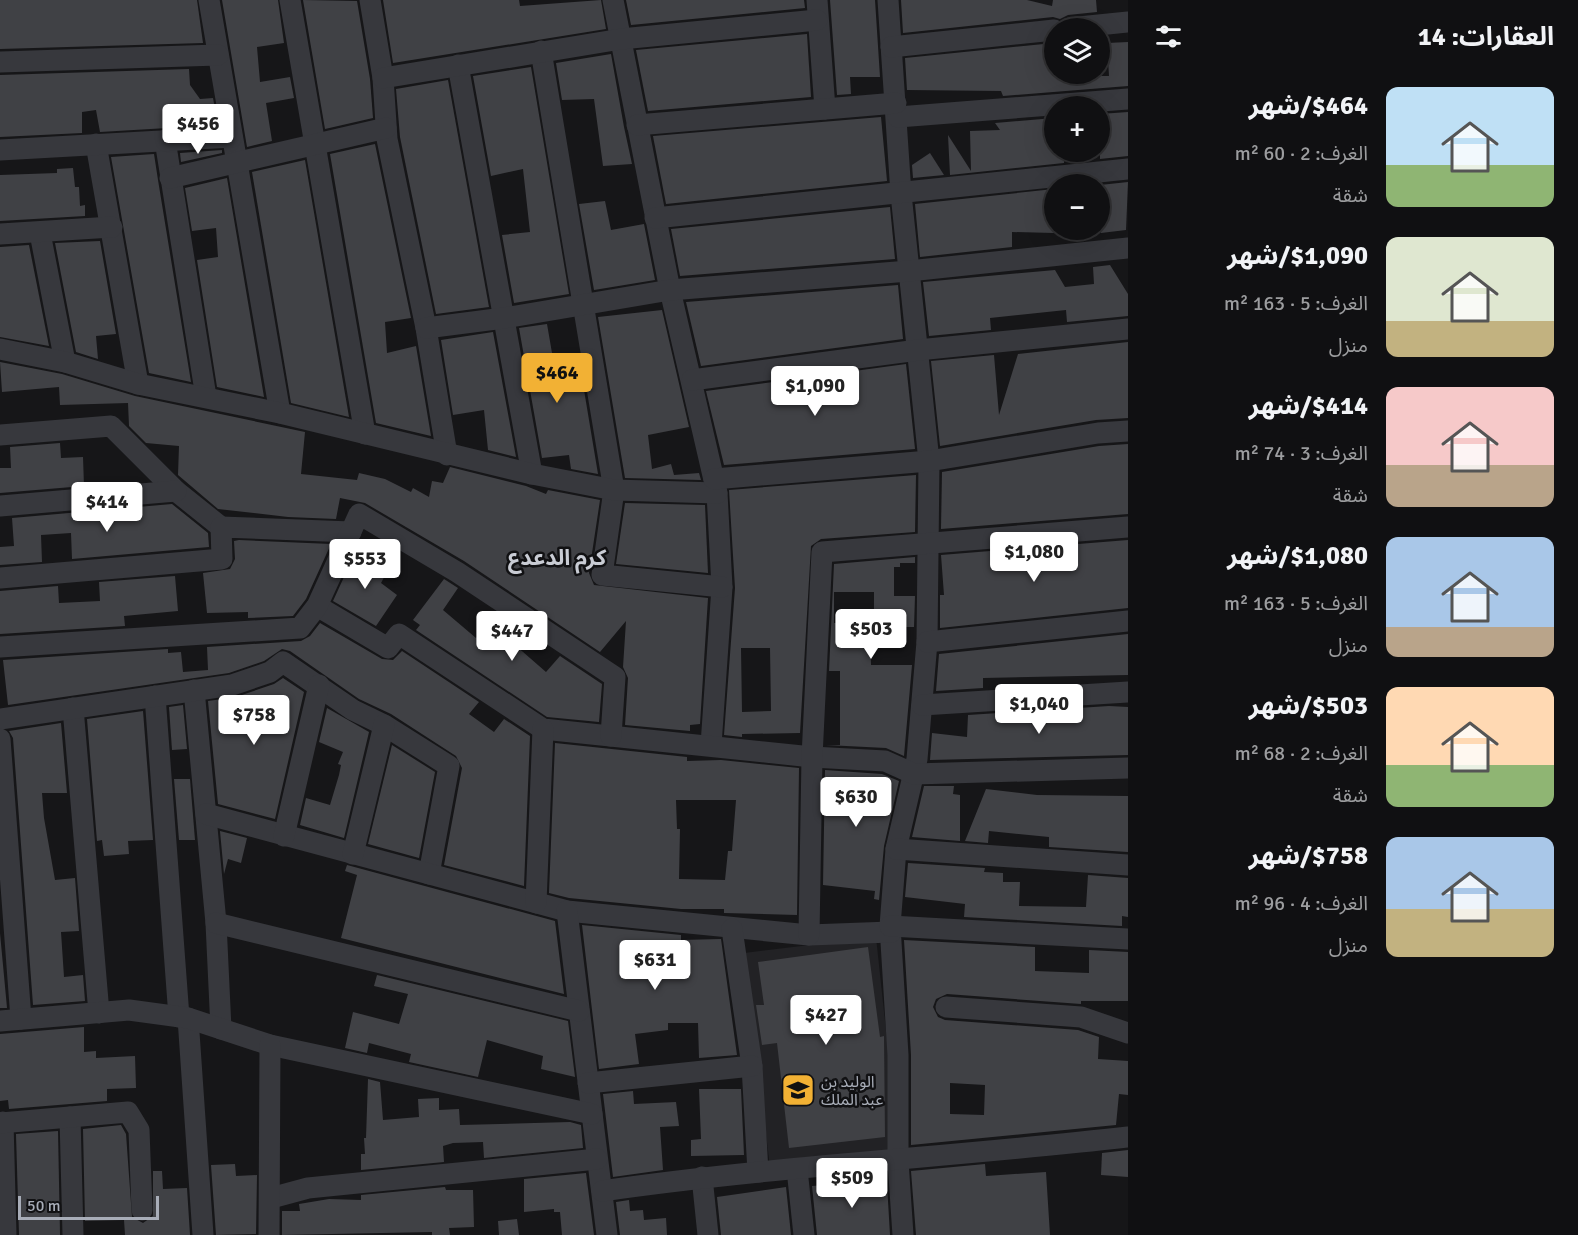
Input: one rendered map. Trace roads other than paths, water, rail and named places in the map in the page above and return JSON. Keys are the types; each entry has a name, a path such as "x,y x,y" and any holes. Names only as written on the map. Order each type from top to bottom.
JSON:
{"street":[{"path":"209,0 280,413"},
{"path":"290,0 317,142 365,434"},
{"path":"370,0 383,78 386,128 426,328 447,455"},
{"path":"613,0 670,290 715,486 722,587 711,745"},
{"path":"888,0 901,194 929,461 930,543 927,642 922,705 914,774 896,849 890,929 898,1055 898,1161 903,1235"},
{"path":"383,78 541,51 817,10 825,109"},
{"path":"1110,24 1128,22"},
{"path":"891,47 1044,31"},
{"path":"541,51 614,490 602,575 722,587"},
{"path":"0,63 218,56"},
{"path":"458,65 532,474"},
{"path":"637,126 825,109 897,110 1128,99"},
{"path":"170,178 237,164 317,142 386,128"},
{"path":"0,150 232,137"},
{"path":"165,140 206,397"},
{"path":"96,144 138,384"},
{"path":"655,218 1128,169"},
{"path":"0,234 112,226"},
{"path":"40,232 65,362"},
{"path":"426,328 504,318 670,290 909,271 1128,248"},
{"path":"692,380 918,350 1128,329"},
{"path":"0,349 65,362 138,384 280,413 447,455 614,490 715,486 929,461 1098,433 1128,431"},
{"path":"0,435 111,426 176,491 221,527 351,532"},
{"path":"0,506 176,491"},
{"path":"0,647 300,628 317,606 359,514 457,572 615,676 610,736"},
{"path":"0,578 222,559 221,527"},
{"path":"809,935 812,757 822,552 1128,527"},
{"path":"317,606 388,648 399,634 543,729 812,757 885,761 914,774 1128,768"},
{"path":"927,642 1128,621"},
{"path":"0,719 232,685 270,672 283,662 353,710 449,766 429,874"},
{"path":"284,836 319,685"},
{"path":"194,690 216,923 221,1029"},
{"path":"922,705 1128,692"},
{"path":"155,696 203,1235"},
{"path":"73,708 99,1013"},
{"path":"353,854 384,726"},
{"path":"536,903 543,729"},
{"path":"0,739 10,1020 129,1010 184,1018 270,1045 592,1114"},
{"path":"206,814 567,911 809,935 890,929 1128,939"},
{"path":"896,849 1128,865"},
{"path":"567,911 607,1235"},
{"path":"216,923 579,1011"},
{"path":"732,929 752,1066 758,1172"},
{"path":"946,1007 1081,1017 1128,1033"},
{"path":"269,1235 271,1198 270,1045"},
{"path":"588,1083 752,1066"},
{"path":"6,1235 1,1122 128,1112 139,1130 142,1210"},
{"path":"70,1117 73,1235"},
{"path":"602,1191 702,1177 898,1161 1128,1137"},
{"path":"271,1198 308,1188 597,1159"},
{"path":"797,1168 804,1235"},
{"path":"702,1177 708,1235"}],"place":[{"name":"الوليد بن عبد الملك","path":"798,1090"}],"district":[{"name":"كرم الدعدع","path":"557,557"}]}
